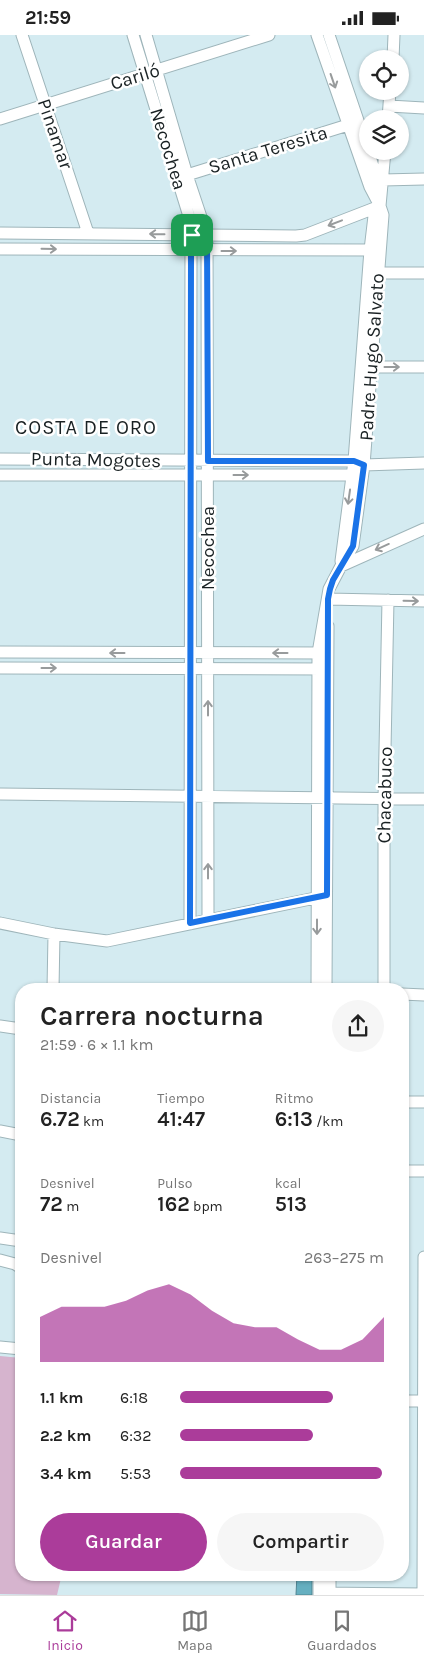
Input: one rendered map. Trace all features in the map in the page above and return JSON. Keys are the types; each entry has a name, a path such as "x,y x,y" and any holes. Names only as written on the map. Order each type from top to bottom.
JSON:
{"street":[{"name":"Pinamar","path":"22,35 88,233"},
{"name":"Necochea","path":"133,35 192,225 192,235 189,239 191,251 190,923"},
{"name":"Necochea","path":"146,35 187,175 207,235 208,920"},
{"name":"Cariló","path":"0,119 269,35"},
{"path":"0,233 285,237 305,235 380,206 370,187 317,35"},
{"path":"329,35 359,124"},
{"path":"393,50 394,35"},
{"path":"389,100 389,110"},
{"path":"389,106 424,108"},
{"name":"Santa Teresita","path":"187,175 348,125"},
{"path":"371,160 376,175 383,180"},
{"name":"Padre Hugo Salvato","path":"326,983 322,896 323,653 330,589 353,546 375,250 383,215 380,206 384,160"},
{"path":"370,187 383,180 424,179"},
{"path":"0,249 375,250"},
{"path":"373,273 424,273"},
{"path":"366,367 424,367"},
{"name":"Punta Mogotes","path":"0,459 424,463"},
{"path":"352,475 359,463"},
{"name":"Punta Mogotes","path":"0,475 352,475"},
{"name":"Padre Hugo Salvato","path":"341,566 352,475"},
{"path":"341,566 424,529"},
{"path":"328,599 424,601"},
{"name":"Chacabuco","path":"384,983 384,799 388,600"},
{"path":"0,652 323,653"},
{"path":"0,668 323,669"},
{"path":"0,794 424,799"},
{"path":"0,923 54,934 107,941 322,896"},
{"name":"Padre Hugo Salvato","path":"317,983 322,896"},
{"path":"53,983 54,934"},
{"path":"409,994 424,995"},
{"path":"0,1026 15,1028"},
{"path":"409,1102 424,1102"},
{"path":"0,1131 15,1134"},
{"path":"409,1171 424,1171"},
{"path":"0,1238 15,1240"},
{"path":"325,1594 423,1594 424,1257"},
{"path":"0,1260 15,1264"},
{"path":"0,1347 15,1348"},
{"path":"409,1401 424,1401"},
{"path":"321,1581 325,1594"},
{"path":"325,1594 328,1581"}],"shaded area":[{"path":"0,1356 15,1357 15,1581 60,1581 57,1595 0,1594"}],"water":[{"path":"297,1581 312,1581 312,1595 296,1595"}],"district":[{"name":"COSTA DE ORO","path":"86,427"}],"route":[{"path":"192,235 207,235 208,461 354,461 364,465 353,546 333,580 328,599 327,895 190,923 191,251 189,239 192,235"}]}
